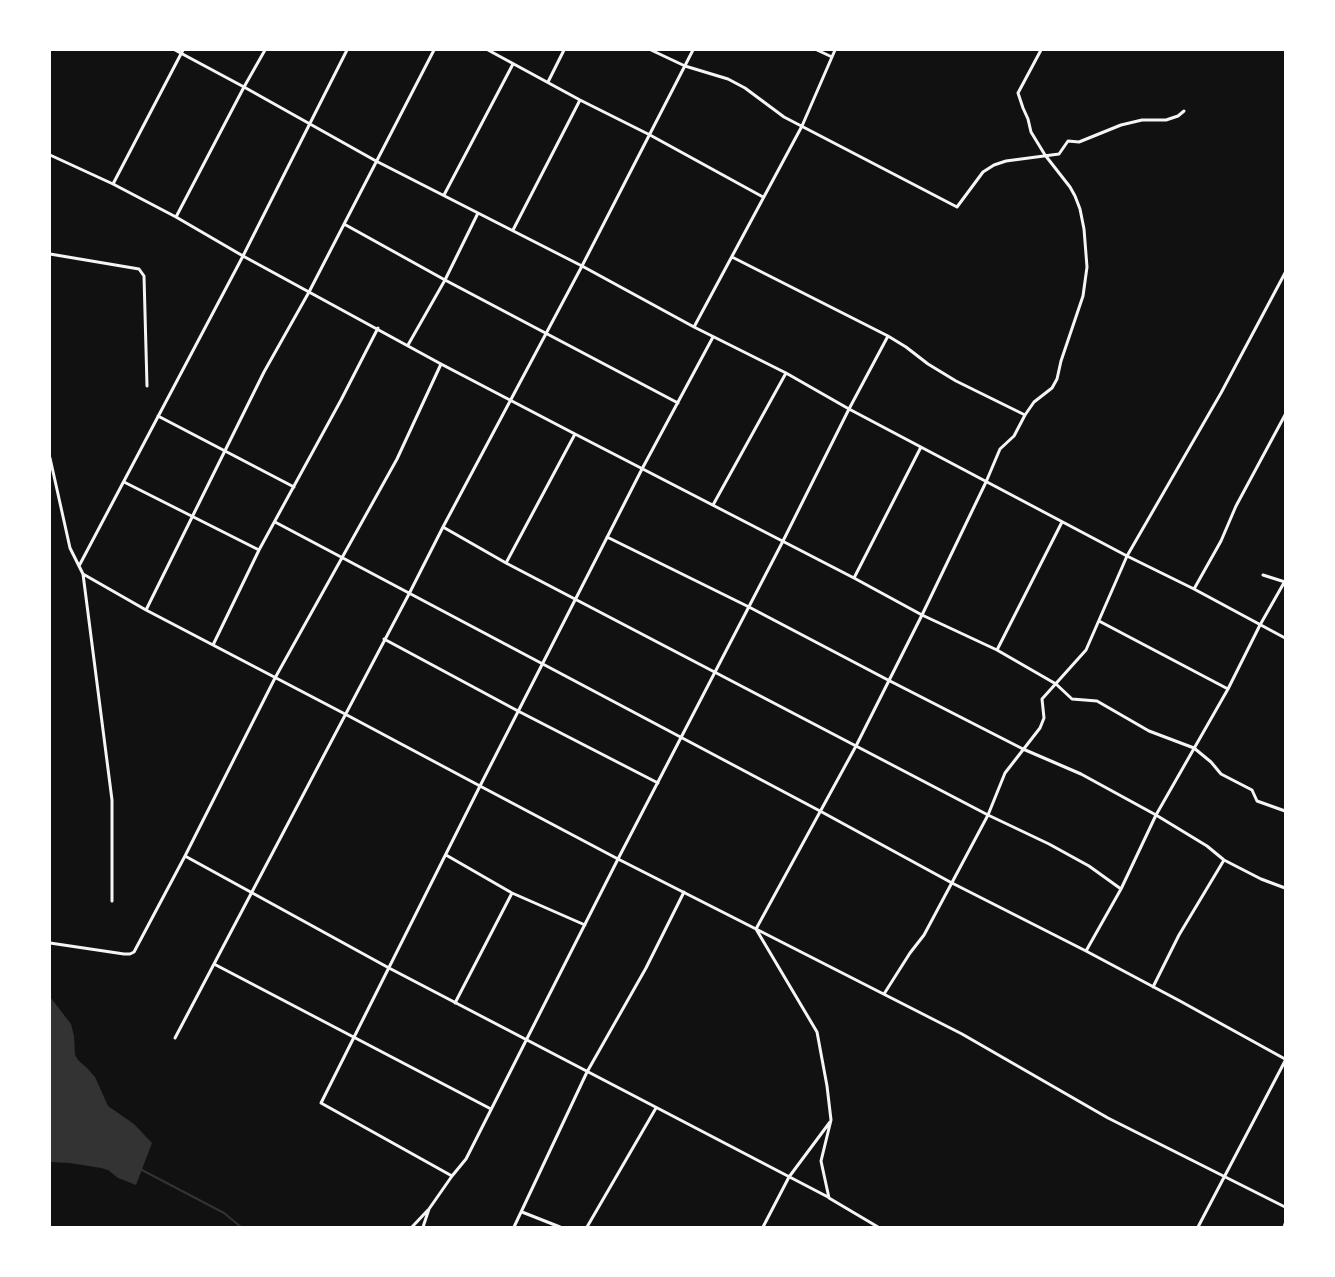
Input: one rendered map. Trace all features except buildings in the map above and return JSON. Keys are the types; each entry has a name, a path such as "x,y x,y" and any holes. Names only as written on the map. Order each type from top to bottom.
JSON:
{"street":[{"path":"175,50 182,52 376,161 513,230 713,337 786,373 849,409 986,482 1127,556 1194,589 1285,638"},
{"path":"176,217 265,50"},
{"path":"79,566 243,256 347,50"},
{"path":"146,610 264,372 309,292 434,50"},
{"path":"488,50 580,100 650,135 763,197"},
{"path":"548,82 564,50"},
{"path":"651,50 685,66 728,79 745,88 784,117 958,207 983,172 994,165 1006,161 1059,154 1068,141 1079,142 1121,126 1142,120 1166,120 1178,116 1184,111"},
{"path":"175,1038 410,592 442,527 582,266 693,50"},
{"path":"817,50 832,57"},
{"path":"694,327 802,126 835,50"},
{"path":"756,929 856,746 922,615 986,482 1000,449 1014,436 1034,402 1052,388 1057,379 1061,361 1083,296 1087,267 1084,229 1080,209 1075,196 1070,187 1044,155 1031,132 1028,119 1018,93 1041,50"},
{"path":"113,184 182,52"},
{"path":"444,195 513,64"},
{"path":"513,230 580,100"},
{"path":"50,155 113,184 176,217 243,256 378,328 441,364 511,399 575,434 854,578 922,615 997,650 1056,684 1072,700 1097,701 1149,731 1194,748 1211,762 1221,774 1252,790 1257,801 1285,811"},
{"path":"408,345 445,280 478,213"},
{"path":"344,224 445,280 678,403"},
{"path":"50,254 139,269 144,276 147,386"},
{"path":"732,257 888,336 906,347 928,364 956,381 1025,415"},
{"path":"884,994 910,953 924,935 988,815 1005,773 1040,728 1044,718 1042,699 1086,650 1127,556 1221,393 1285,273"},
{"path":"213,645 258,550 341,400 378,328"},
{"path":"412,1227 429,1209 466,1159 618,859 888,336"},
{"path":"452,1176 320,1103 607,537 713,337"},
{"path":"50,943 124,954 134,952 185,856 275,678 397,459 441,364"},
{"path":"713,505 786,373"},
{"path":"1194,589 1221,541 1236,506 1285,415"},
{"path":"158,416 294,486"},
{"path":"506,563 575,434"},
{"path":"854,578 921,447"},
{"path":"50,458 70,548 83,574 112,800 112,901"},
{"path":"124,482 258,550"},
{"path":"274,522 341,558 410,592 952,883 1086,951 1285,1060 1198,1227"},
{"path":"997,650 1062,522"},
{"path":"442,527 506,563 576,598 988,815 1049,844 1089,866 1121,889"},
{"path":"607,537 749,607 1023,749 1081,774 1156,815 1207,846 1224,860 1285,888"},
{"path":"83,574 146,610 618,859 962,1034 1108,1118 1285,1207"},
{"path":"1086,951 1121,889 1156,815 1228,689 1260,624 1285,582 1263,575"},
{"path":"1099,621 1228,689"},
{"path":"384,639 518,712 658,783"},
{"path":"446,855 512,893 585,925"},
{"path":"185,856 389,968 829,1198 878,1227"},
{"path":"1152,987 1179,935 1224,860"},
{"path":"514,1227 588,1072 646,968 684,892"},
{"path":"455,1003 512,893"},
{"path":"756,929 817,1032 827,1086 831,1120 821,1161 829,1198"},
{"path":"214,964 352,1038 492,1109"},
{"path":"587,1227 656,1108"},
{"path":"763,1227 789,1177 831,1120"},
{"path":"423,1227 429,1209"},
{"path":"522,1212 560,1227"}],"shaded area":[{"path":"50,997 71,1024 74,1036 75,1055 95,1077 108,1106 134,1124 152,1143 136,1185 118,1178 108,1170 101,1168 70,1163 50,1162"}],"waterway":[{"path":"140,1169 224,1213 241,1227"}]}
